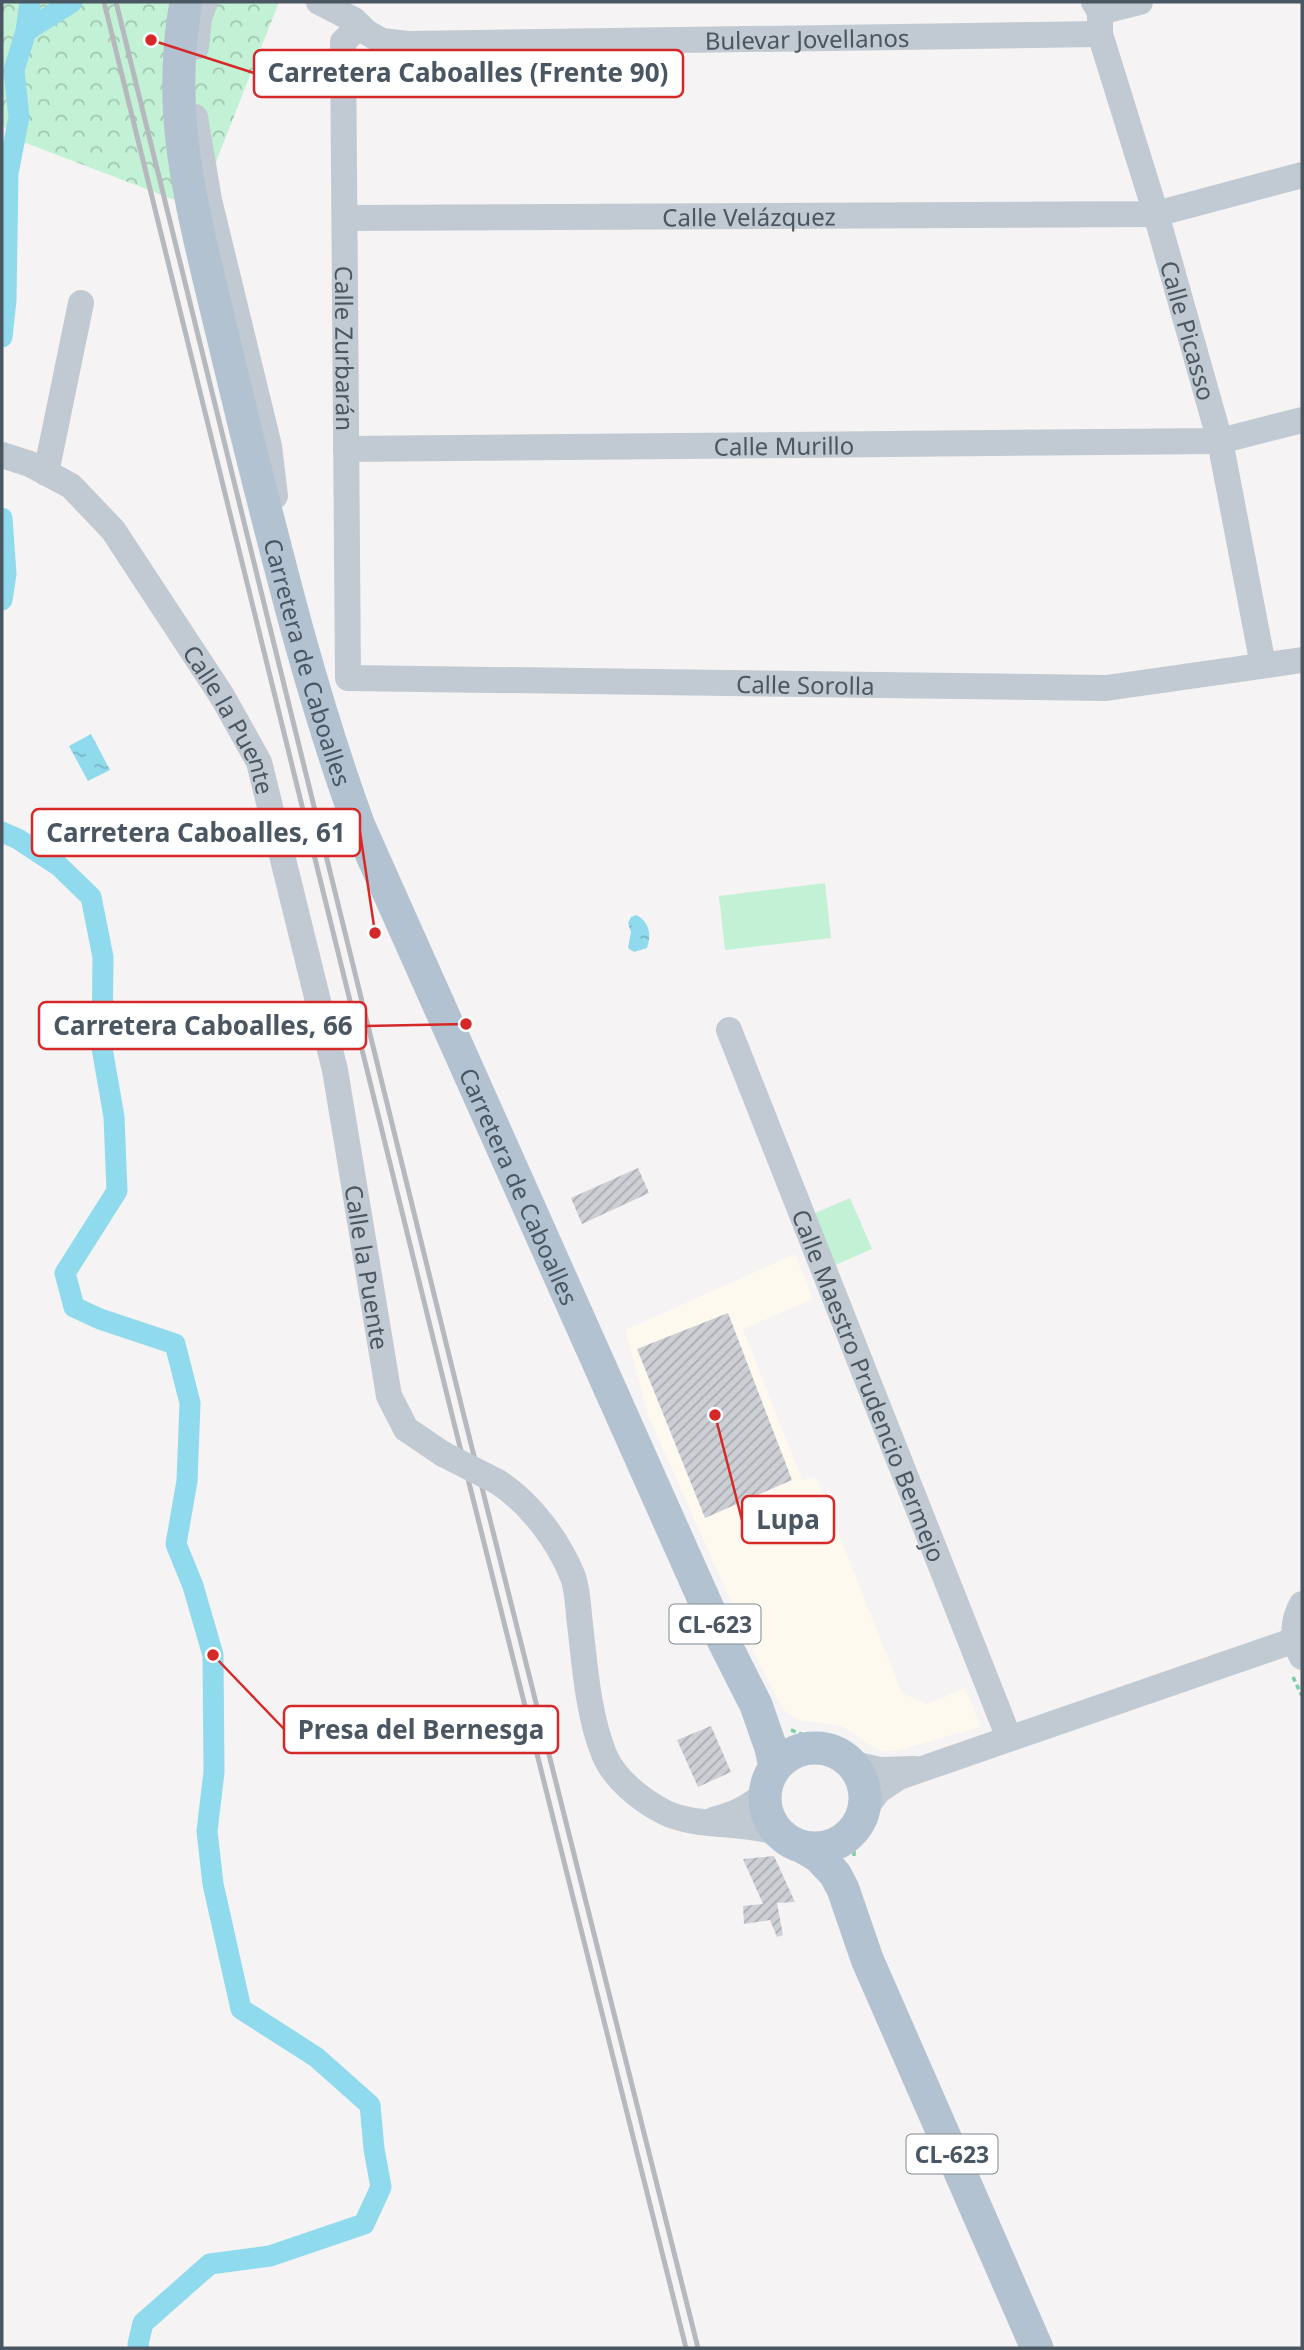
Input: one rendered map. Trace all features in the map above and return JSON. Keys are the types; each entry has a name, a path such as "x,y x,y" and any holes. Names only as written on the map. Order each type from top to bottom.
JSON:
{"main road":[{"name":"Carretera de Caboalles","path":"186,2 178,59 177,103 192,211 290,606 333,756 359,826 687,1563 756,1706 785,1759"},
{"path":"785,1759 841,1755 859,1765 869,1802 854,1830 809,1841"},
{"name":"CL-623","path":"785,1759 767,1815 809,1841 844,1889 867,1959 1037,2348"}],"street":[{"path":"205,2 199,18 194,66 194,111 209,200 269,446 290,606"},
{"name":"Bulevar Jovellanos","path":"319,2 353,16 366,32 382,40 408,44 1098,16 1140,2"},
{"name":"Calle Zurbarán","path":"348,678 343,42 353,16"},
{"name":"Calle Picasso","path":"1098,16 1220,441 1263,665"},
{"name":"Calle Velázquez","path":"345,218 1156,214 1302,175"},
{"path":"46,472 81,303"},
{"name":"Calle Murillo","path":"346,449 1220,441 1302,420"},
{"name":"Calle la Puente","path":"8,457 46,472 71,486 113,530 222,696 259,762 335,1070 389,1396 406,1429 443,1454 498,1482 520,1497 557,1545 574,1579 588,1693 604,1756 626,1786 665,1812 809,1841"},
{"name":"Calle Sorolla","path":"348,678 1106,688 1302,660"},
{"name":"Calle Maestro Prudencio Bermejo","path":"729,1030 1009,1738"},
{"path":"869,1802 899,1777 919,1769 1009,1738 1298,1648 1294,1625 1302,1604"},
{"path":"705,1822 736,1814 785,1759"},
{"path":"859,1765 879,1770 919,1769"}],"path":[{"path":"785,1759 767,1760 758,1777 821,1736 841,1741 858,1753 859,1765 876,1789 869,1802 874,1810 866,1829 852,1844 809,1841 780,1845 797,1853 809,1841"},
{"path":"785,1759 758,1814 809,1841"}],"shaded area":[{"path":"795,1254 813,1299 743,1329 802,1480 816,1477 902,1693 927,1704 965,1688 981,1727 896,1751 884,1751 874,1748 843,1727 801,1721 785,1712 754,1653 648,1415 625,1330"}],"green space":[{"path":"2,2 279,2 208,182 201,210 18,140 2,125"},
{"path":"825,883 831,938 725,950 719,896"},
{"path":"850,1198 872,1249 835,1265 813,1214"}],"water":[{"path":"91,734 110,770 88,781 69,746"},
{"path":"636,915 647,925 649,938 647,948 634,952 628,948 631,932 628,923 631,917"}],"building":[{"path":"638,1168 649,1193 582,1224 571,1198"},
{"path":"728,1313 792,1480 705,1518 637,1349"},
{"path":"711,1726 731,1772 698,1787 677,1740"},
{"path":"774,1856 795,1902 777,1903 783,1935 777,1937 770,1920 744,1924 743,1906 763,1904 743,1859"}],"waterway":[{"path":"2,337 6,300 8,173 19,117 14,70 26,31 30,2"},
{"path":"26,31 72,2"},
{"path":"2,518 6,574 2,600"},
{"path":"2,832 18,839 59,866 91,897 103,957 102,1048 114,1117 117,1191 65,1273 74,1307 100,1319 175,1344 190,1403 187,1481 176,1544 193,1586 213,1655 214,1772 207,1831 213,1884 241,2009 316,2057 370,2105 381,2187 364,2224 270,2256 210,2264 143,2323 139,2348"}],"railway":[{"path":"104,2 453,1419 686,2348"},
{"path":"116,2 464,1416 698,2348"}],"place":[{"name":"Carretera Caboalles (Frente 90)","path":"151,40"},
{"name":"Carretera Caboalles, 61","path":"375,933"},
{"name":"Carretera Caboalles, 66","path":"466,1024"},
{"name":"Lupa","path":"715,1415"},
{"name":"Presa del Bernesga","path":"213,1655"}]}
